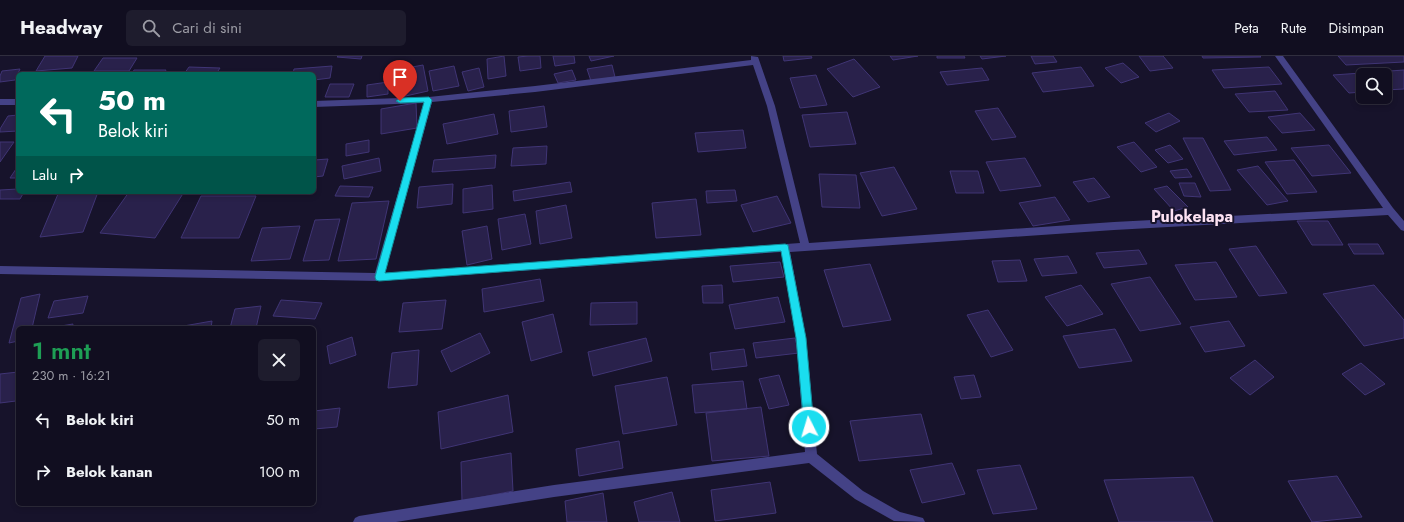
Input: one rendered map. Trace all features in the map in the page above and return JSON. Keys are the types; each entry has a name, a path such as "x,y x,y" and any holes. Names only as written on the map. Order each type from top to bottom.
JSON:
{"street":[{"path":"1278,56 1390,211 1404,227"},
{"path":"316,104 429,100 535,89 754,59 771,106 805,246"},
{"path":"379,277 429,100"},
{"path":"0,102 16,102"},
{"path":"0,270 379,277 1122,225 1390,211"},
{"path":"785,248 801,338 812,457 859,495 898,517 919,522"},
{"path":"359,522 554,491 812,457"}],"building":[{"path":"45,56 78,56 72,68 36,71"},
{"path":"362,56 361,59 337,57"},
{"path":"504,56 506,76 488,79 487,59"},
{"path":"540,56 541,68 520,71 518,57"},
{"path":"553,56 574,56 575,63 555,66"},
{"path":"589,56 614,56 591,61"},
{"path":"783,56 811,56 812,58 784,61"},
{"path":"890,56 918,56 893,60"},
{"path":"937,56 964,56 965,58 937,58"},
{"path":"980,56 1006,56 982,59"},
{"path":"1031,56 1053,56 1057,62 1035,64"},
{"path":"1139,56 1163,56 1173,68 1150,71"},
{"path":"1202,56 1260,56 1261,57 1203,58"},
{"path":"1338,56 1404,56 1404,62 1346,65"},
{"path":"103,58 137,58 129,71 94,71"},
{"path":"854,59 880,87 853,97 827,69"},
{"path":"1123,63 1139,77 1121,83 1105,68"},
{"path":"423,65 428,91 401,97 396,70"},
{"path":"612,65 615,77 591,81 587,69"},
{"path":"332,66 330,78 316,80 316,72 293,72 294,69"},
{"path":"454,66 459,86 433,91 429,71"},
{"path":"189,67 220,68 217,72 185,72"},
{"path":"1081,67 1094,86 1043,92 1032,73"},
{"path":"1269,67 1282,84 1224,88 1212,70"},
{"path":"479,68 484,87 468,91 462,72"},
{"path":"982,68 989,80 947,85 940,72"},
{"path":"20,69 19,72 16,72 15,80 0,82 2,71"},
{"path":"134,70 166,70 165,72 133,72"},
{"path":"572,70 576,80 558,83 554,74"},
{"path":"1404,70 1404,89 1392,90 1392,71"},
{"path":"1356,73 1356,92 1349,93 1333,75"},
{"path":"816,75 827,105 800,108 790,78"},
{"path":"388,82 388,94 367,97 367,85"},
{"path":"330,84 354,84 349,97 325,97"},
{"path":"1275,91 1288,110 1249,112 1235,94"},
{"path":"416,103 417,128 381,134 381,109"},
{"path":"544,106 547,127 511,132 509,111"},
{"path":"998,108 1016,137 992,140 975,111"},
{"path":"847,112 856,144 810,147 802,115"},
{"path":"1169,113 1180,121 1156,132 1145,123"},
{"path":"1300,113 1315,130 1282,133 1268,117"},
{"path":"494,114 498,134 447,144 443,124"},
{"path":"16,115 16,131 0,132 0,129 8,116"},
{"path":"743,130 746,148 698,152 695,133"},
{"path":"1267,137 1277,150 1234,155 1224,141"},
{"path":"1183,138 1203,138 1231,190 1210,191"},
{"path":"369,140 369,152 346,156 346,144"},
{"path":"0,142 14,142 0,162"},
{"path":"1134,142 1157,167 1141,172 1117,147"},
{"path":"1170,145 1183,159 1168,163 1155,150"},
{"path":"1329,145 1351,173 1312,176 1291,148"},
{"path":"547,146 546,164 511,166 513,148"},
{"path":"496,155 495,168 432,172 434,160"},
{"path":"379,158 381,171 344,179 342,166"},
{"path":"1025,158 1041,186 1000,191 986,162"},
{"path":"328,159 323,176 316,177 316,160"},
{"path":"1294,160 1317,192 1287,194 1265,162"},
{"path":"1258,166 1288,201 1267,205 1237,170"},
{"path":"894,167 917,209 882,216 860,173"},
{"path":"16,169 16,178 10,178"},
{"path":"1187,169 1192,177 1175,178 1170,171"},
{"path":"950,171 978,171 984,193 956,193"},
{"path":"819,174 856,175 860,208 822,207"},
{"path":"1094,178 1110,197 1088,202 1073,182"},
{"path":"570,182 572,192 514,201 513,191"},
{"path":"1179,183 1195,183 1201,197 1184,196"},
{"path":"453,184 452,204 417,208 419,187"},
{"path":"492,185 493,209 463,213 463,189"},
{"path":"340,186 373,187 369,197 335,196"},
{"path":"1167,186 1188,207 1174,211 1154,189"},
{"path":"16,189 16,194 23,194 20,199 0,199 0,190"},
{"path":"735,190 737,201 707,203 706,191"},
{"path":"58,194 97,194 83,232 40,237"},
{"path":"128,194 183,194 155,238 100,233"},
{"path":"201,196 256,196 239,238 181,238"},
{"path":"777,196 791,223 753,232 741,205"},
{"path":"1055,197 1070,220 1033,226 1019,203"},
{"path":"696,199 701,235 656,238 652,203"},
{"path":"389,201 376,259 338,261 352,203"},
{"path":"566,205 572,238 540,244 536,211"},
{"path":"525,214 531,244 502,250 498,219"},
{"path":"340,219 329,260 303,261 315,220"},
{"path":"1297,221 1328,221 1343,245 1312,245"},
{"path":"300,226 290,259 251,261 262,228"},
{"path":"487,226 492,259 467,265 462,231"},
{"path":"1348,244 1378,244 1384,254 1354,254"},
{"path":"1256,246 1287,293 1259,296 1229,249"},
{"path":"1139,250 1147,264 1104,268 1096,253"},
{"path":"1068,256 1077,273 1042,276 1034,259"},
{"path":"1020,260 1027,281 998,282 992,261"},
{"path":"780,262 784,277 733,282 730,266"},
{"path":"1216,262 1237,297 1195,300 1175,265"},
{"path":"870,264 891,320 843,327 824,270"},
{"path":"1150,277 1181,324 1140,331 1111,284"},
{"path":"540,279 544,301 484,312 482,289"},
{"path":"722,285 723,303 703,303 702,286"},
{"path":"1081,285 1103,314 1067,326 1045,297"},
{"path":"1374,285 1404,320 1404,338 1364,346 1323,294"},
{"path":"40,294 32,326 16,326 16,341 9,343 21,298"},
{"path":"88,296 83,313 48,318 54,301"},
{"path":"778,297 785,322 735,329 729,305"},
{"path":"281,300 322,303 315,319 273,316"},
{"path":"446,300 442,329 399,332 403,303"},
{"path":"637,302 637,324 590,325 591,303"},
{"path":"261,306 256,326 231,326 235,309"},
{"path":"988,310 1013,350 991,357 967,315"},
{"path":"553,314 562,352 531,361 522,322"},
{"path":"212,321 211,326 184,326"},
{"path":"1229,321 1245,346 1205,352 1190,327"},
{"path":"73,324 72,326 61,326"},
{"path":"1115,329 1132,361 1079,368 1063,336"},
{"path":"480,333 490,353 451,372 441,351"},
{"path":"352,337 356,355 330,364 327,346"},
{"path":"646,338 652,361 593,376 588,352"},
{"path":"795,338 799,353 756,358 753,343"},
{"path":"744,349 747,366 712,370 710,353"},
{"path":"419,350 417,385 388,388 392,353"},
{"path":"1255,360 1274,377 1250,395 1230,378"},
{"path":"1361,363 1385,384 1365,395 1342,374"},
{"path":"16,372 16,401 0,403 0,374"},
{"path":"779,375 789,405 769,409 759,379"},
{"path":"974,375 981,397 961,399 954,377"},
{"path":"667,377 677,425 623,434 615,386"},
{"path":"743,381 747,409 695,413 692,385"},
{"path":"508,395 513,432 441,449 438,412"},
{"path":"761,407 769,456 712,461 706,413"},
{"path":"340,408 337,427 316,429 316,411"},
{"path":"921,414 932,454 859,461 850,421"},
{"path":"619,441 623,468 579,476 576,449"},
{"path":"511,453 513,491 462,501 461,462"},
{"path":"952,463 965,494 922,503 910,470"},
{"path":"1020,465 1037,509 993,514 977,470"},
{"path":"1337,476 1362,517 1312,522 1288,481"},
{"path":"1193,477 1213,522 1119,522 1104,480"},
{"path":"770,482 776,513 715,521 711,490"},
{"path":"672,492 680,522 639,522 634,502"},
{"path":"603,493 607,522 567,522 565,501"}],"district":[{"name":"Pulokelapa","path":"1192,216"}],"route":[{"path":"400,101 429,100 379,277 785,248 801,338 809,427"}]}
